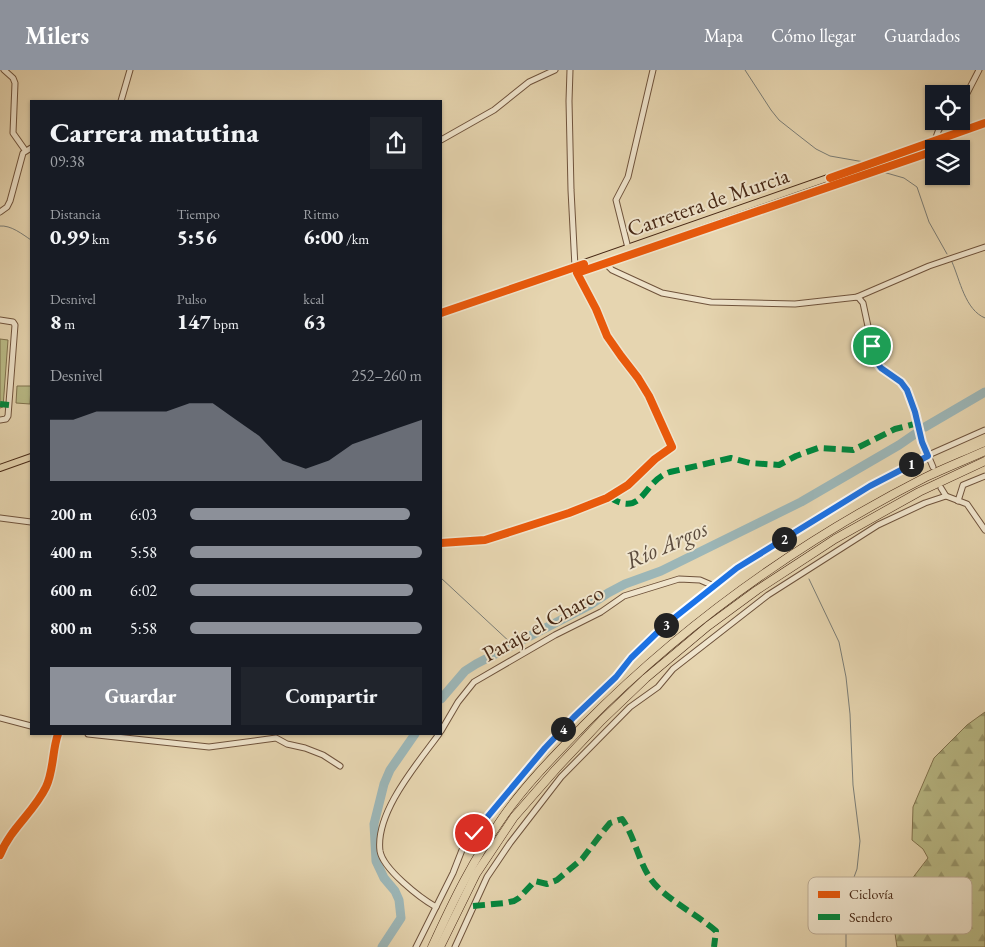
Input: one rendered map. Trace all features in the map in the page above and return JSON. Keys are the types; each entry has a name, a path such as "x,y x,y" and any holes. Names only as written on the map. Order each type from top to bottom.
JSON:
{"highway":[{"path":"432,947 473,861 504,815 553,757 648,664 703,619 798,552 842,524 927,477 985,451"},
{"path":"440,947 476,874 514,817 602,720 646,678 708,626 756,590 835,539 919,492 985,461"}],"main road":[{"name":"Carretera de Murcia","path":"935,140 985,122"},
{"name":"Carretera de Murcia","path":"442,313 576,270 604,256 925,144"},
{"path":"0,468 30,457"}],"street":[{"path":"4,70 13,78 15,83 13,133 25,150"},
{"path":"121,100 130,70"},
{"path":"442,139 494,110 529,82 555,70"},
{"path":"442,543 485,540 569,513 607,498 628,485 655,459 672,447 649,396 607,336 596,309 576,270 571,190 570,70"},
{"path":"628,248 616,200 628,177 653,70"},
{"path":"970,88 979,70"},
{"path":"935,140 940,130"},
{"path":"0,212 8,207 22,157 25,150 30,148"},
{"path":"604,256 612,270 662,293 711,302 805,303 857,297 929,266 985,248"},
{"path":"857,297 863,303 875,360 881,368 901,382 907,390 915,412 922,442 933,467"},
{"path":"0,320 14,323 8,416 6,419 0,420"},
{"path":"416,947 453,873 462,850 539,755 574,717 616,677 646,642 737,568 870,486 928,456 985,430"},
{"path":"958,501 963,485 985,476"},
{"path":"941,488 946,496 967,504 985,530"},
{"path":"454,947 487,877 510,842 561,777 630,707 658,687 673,669 685,659 768,594 878,525 925,503 946,496"},
{"path":"0,518 30,522"},
{"name":"Paraje el Charco","path":"442,729 458,702 474,682 555,635 596,614 624,596 679,579 700,580 714,586"},
{"path":"0,718 30,726"},
{"path":"0,855 8,839 46,787 53,766 58,735"},
{"path":"97,735 209,747 276,738 287,744 323,755 340,766"},
{"path":"436,907 422,898 390,869 380,851 384,821 396,795 438,735"}],"green space":[{"path":"0,339 8,340 3,407 0,408"},
{"path":"17,386 30,386 30,404 16,403"},
{"path":"985,712 985,947 897,947 895,934 972,934 972,877 913,877 928,858 923,849 912,840 913,807 934,758 967,725"}],"waterway":[{"path":"745,70 779,120 816,149 830,156 864,162"},
{"path":"883,172 904,178 917,187 929,222 947,254"},
{"path":"0,226 12,228 30,239"},
{"path":"952,262 968,302 978,314 985,318"},
{"name":"Río Argos","path":"925,427 985,392"},
{"name":"Río Argos","path":"442,698 465,671 476,664 590,605 625,584 661,571 801,502 915,434"},
{"path":"442,579 512,644"},
{"path":"809,579 839,642 846,677 850,714 853,785 860,841 857,869 854,877"},
{"name":"Río Argos","path":"382,947 401,918 399,900 395,891 384,878 376,861 374,824 384,784 390,770 414,735"},
{"path":"846,934 846,947"}],"marked path":[{"path":"0,404 9,405"},
{"path":"609,497 621,503 629,504 636,501 661,477 670,472 731,458 750,463 779,465 818,448 853,450 895,429 918,423"},
{"path":"473,906 514,901 535,881 547,884 557,880 582,859 610,823 622,819 650,878 663,892 716,931 714,947"}],"cycle path":[{"path":"830,178 985,123"},
{"path":"442,543 485,540 569,513 607,498 628,485 655,459 672,447 649,396 607,336 596,309 577,273 925,154"},
{"path":"442,313 584,264"},
{"path":"0,855 10,837 35,805 46,787 58,735"}],"route":[{"path":"474,833 545,748 616,677 646,642 664,626 737,568 870,486 928,456 922,442 913,404 905,386 881,368 875,360 872,346"}]}
